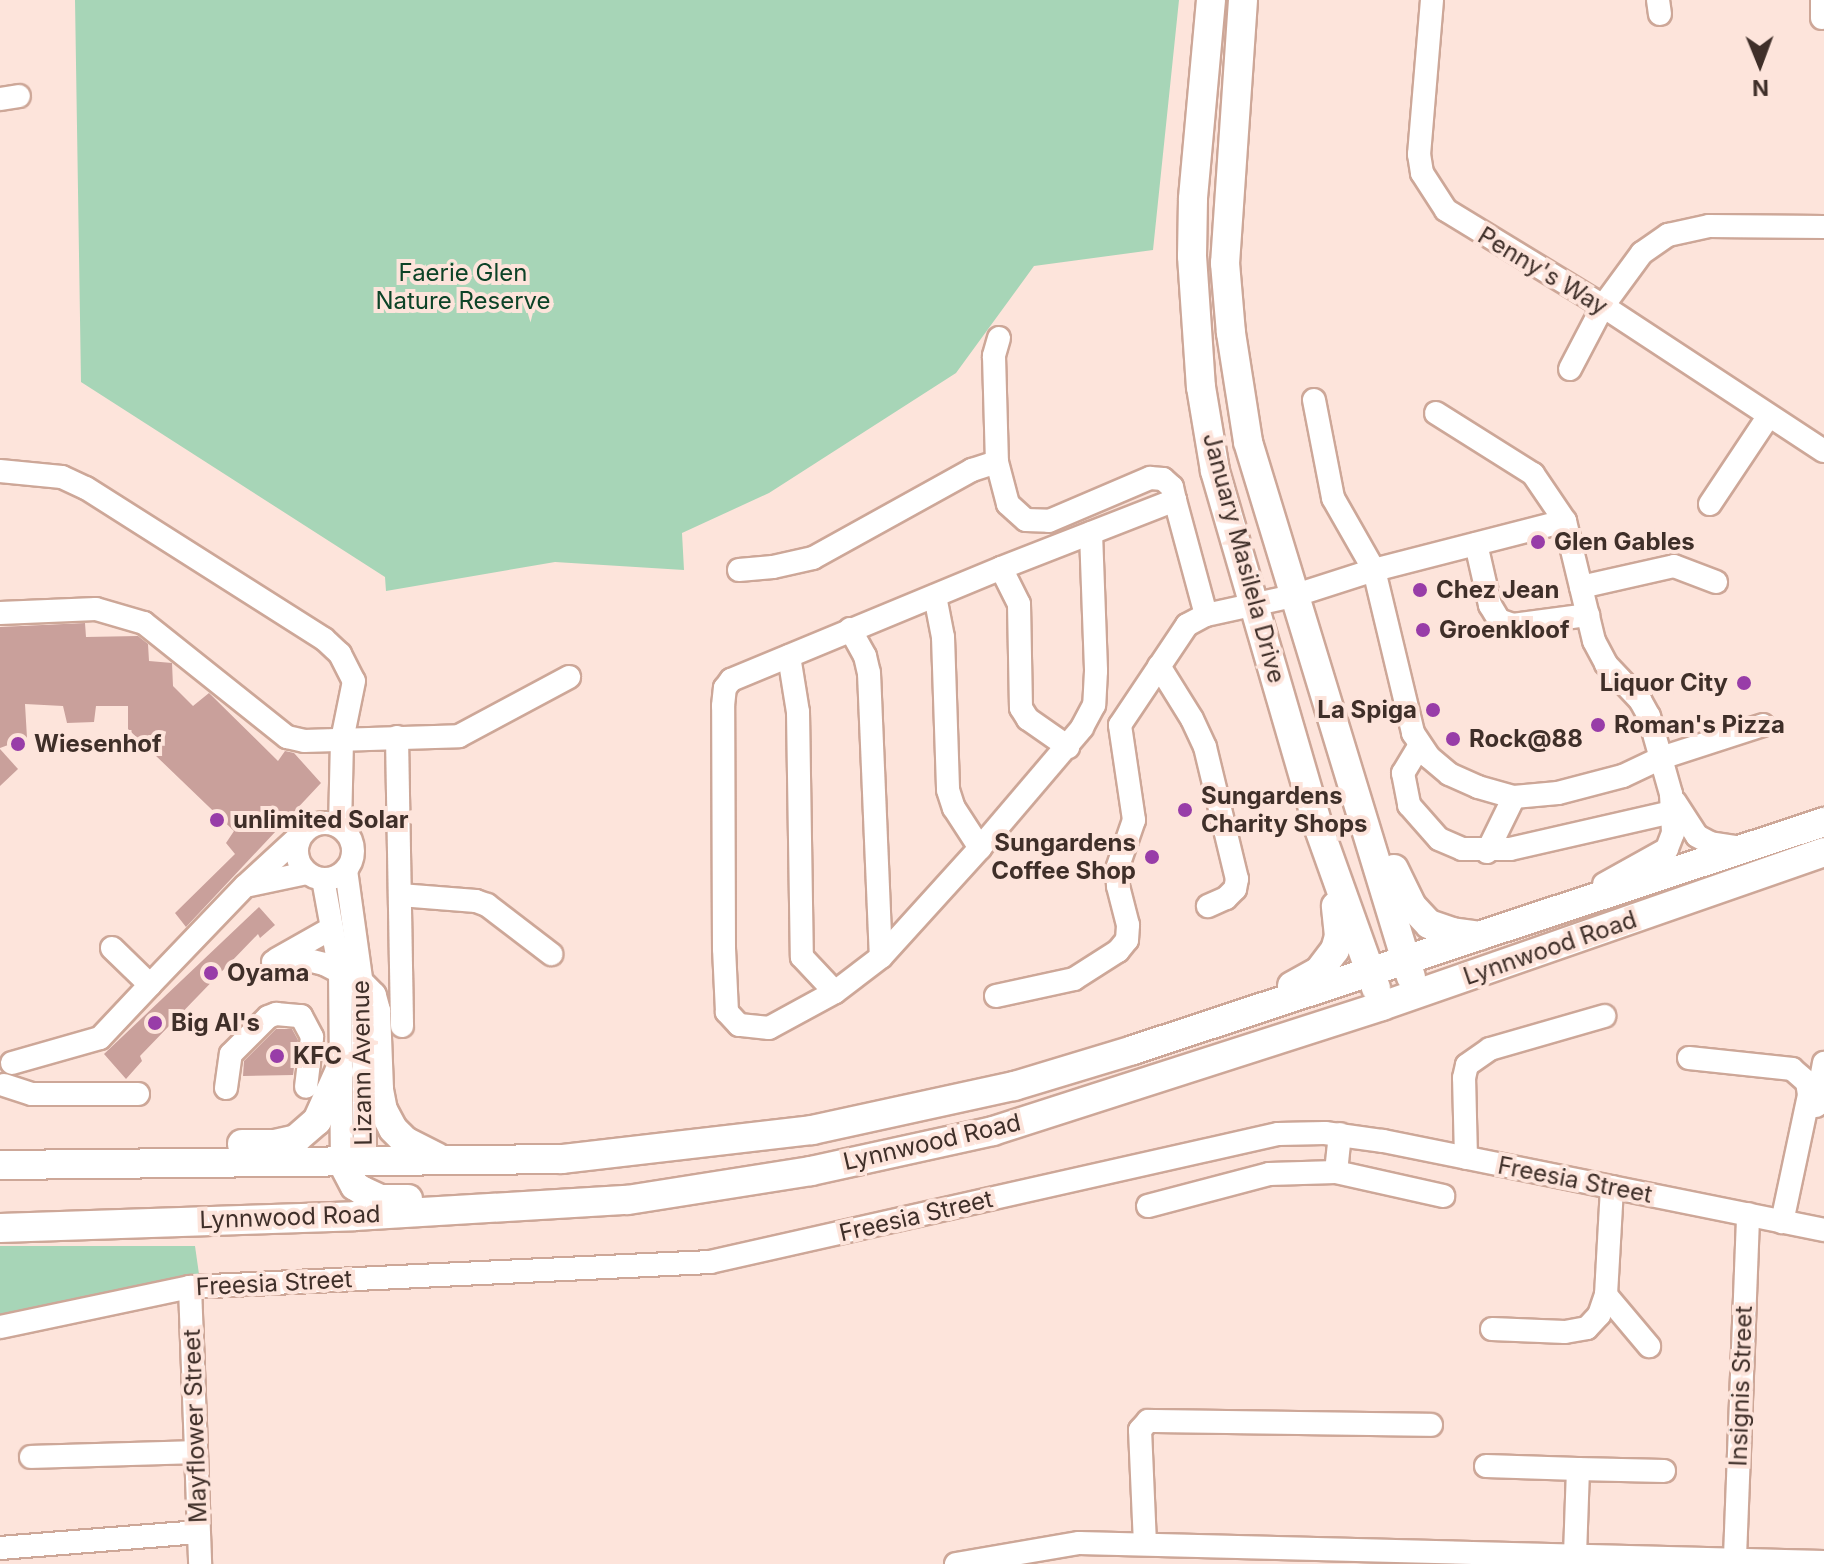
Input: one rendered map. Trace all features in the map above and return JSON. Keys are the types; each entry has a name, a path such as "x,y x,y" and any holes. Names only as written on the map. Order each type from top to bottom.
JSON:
{"main road":[{"name":"January Masilela Drive","path":"1211,0 1193,199 1196,335 1215,471 1334,877 1382,1006"},
{"name":"January Masilela Drive","path":"1243,0 1225,263 1248,442 1293,596 1358,796 1407,961 1414,995"},
{"path":"1358,796 1412,906 1429,924 1452,932 1485,936"},
{"name":"Lynnwood Road","path":"0,1165 562,1159 812,1130 1014,1086 1485,936 1824,822"},
{"name":"Lynnwood Road","path":"0,1228 628,1200 811,1171 993,1131 1382,1006 1824,852"},
{"path":"1216,1023 1293,986 1319,971 1329,960 1339,936 1334,877"},
{"path":"351,979 372,996 376,1011 376,1058 383,1110 393,1129 405,1141 441,1158"},
{"path":"67,1165 141,1148 275,1144 296,1139 317,1121 339,1072"},
{"path":"354,1162 363,1191 380,1199 743,1180"},
{"path":"299,1216 346,1211 363,1191"}],"street":[{"name":"Penny's Way","path":"1432,0 1419,154 1422,173 1431,192 1446,210 1603,306 1824,451"},
{"path":"1570,369 1603,306 1642,253 1668,235 1686,228 1824,227"},
{"path":"999,338 994,356 997,462 1008,504 1026,520 1064,517 1116,490 1150,478 1163,479 1172,487 1206,615"},
{"path":"1314,400 1333,498 1374,570 1409,721 1420,745 1449,774 1478,787 1514,797 1558,793 1604,782 1661,758 1763,725"},
{"path":"1436,413 1533,474 1565,521 1594,641 1606,664 1643,706 1661,758 1671,803 1673,833 1664,853 1605,883 1550,903 1515,926"},
{"path":"1710,504 1768,417"},
{"path":"739,570 773,567 813,558 972,470 997,462"},
{"path":"0,471 54,476 86,488 324,639 340,654 354,681 342,740 340,827"},
{"path":"1091,533 1094,705 1068,747 881,957 835,992 769,1028 739,1025 727,1012 724,949 725,688 731,680 850,629 1001,568 1175,500"},
{"path":"996,996 1074,979 1118,951 1127,940 1128,925 1117,869 1134,820 1120,732 1123,719 1187,625 1206,615 1255,606 1374,570 1565,521"},
{"path":"1476,544 1490,605 1499,620 1513,625 1588,615"},
{"path":"1581,587 1678,566 1716,582"},
{"path":"1001,568 1019,604 1021,708 1028,719 1068,747"},
{"path":"935,596 943,637 948,790 954,808 980,848"},
{"path":"0,613 96,609 144,623 287,737 304,741 469,733 569,677"},
{"path":"850,629 865,656 869,673 881,957"},
{"path":"789,656 798,712 802,957 835,992"},
{"path":"1159,666 1192,719 1205,747 1237,879 1235,889 1226,898 1208,906"},
{"path":"397,737 402,1026"},
{"path":"1420,745 1403,773 1409,805 1439,839 1462,849 1487,852 1671,803"},
{"path":"315,876 297,853 339,774"},
{"path":"1487,852 1514,797"},
{"path":"1671,803 1697,836 1710,843 1743,848"},
{"path":"138,1094 32,1094 2,1086 6,1054 100,1038 245,886 308,830 331,824 340,827 352,842 351,862 346,870 245,886"},
{"name":"Lizann Avenue","path":"346,870 354,1162"},
{"name":"Lizann Avenue","path":"315,876 351,979 339,1072 354,1162"},
{"path":"400,895 476,901 496,911 551,954"},
{"path":"332,928 273,962 300,958 351,979"},
{"path":"112,948 150,985"},
{"path":"226,1088 231,1054 268,1017 276,1014 301,1016 312,1037 306,1087"},
{"path":"1466,1158 1464,1078 1467,1065 1490,1049 1604,1016"},
{"path":"1689,1058 1792,1069 1807,1082 1809,1095 1786,1223"},
{"path":"1786,1223 1822,1087 1824,1063"},
{"name":"Freesia Street","path":"0,1327 190,1287 710,1262 1278,1134 1340,1134 1824,1230"},
{"path":"1336,1172 1340,1134"},
{"path":"1148,1206 1269,1174 1336,1172 1443,1196"},
{"path":"1492,1329 1565,1332 1587,1328 1599,1315 1606,1295 1612,1187"},
{"name":"Insignis Street","path":"1735,1557 1748,1214"},
{"name":"Mayflower Street","path":"190,1287 200,1564"},
{"path":"1606,1295 1649,1346"},
{"path":"1145,1544 1140,1430 1148,1421 1431,1425"},
{"path":"31,1457 196,1452"},
{"path":"1486,1466 1664,1471"},
{"path":"1575,1554 1578,1469"},
{"path":"0,1548 198,1532"},
{"path":"956,1564 1079,1543 1735,1557 1824,1562"}],"green space":[{"name":"Faerie Glen Nature Reserve","path":"75,0 1179,0 1153,250 1034,266 956,373 769,493 682,533 684,570 555,562 386,591 385,577 81,382"},
{"path":"0,1246 195,1246 199,1274 0,1319"}],"building":[{"path":"85,623 86,637 138,636 148,644 149,661 172,663 173,686 193,706 209,693 278,761 285,751 294,753 321,783 186,927 175,913 235,854 226,843 234,831 128,729 128,706 96,706 94,722 67,723 63,706 25,704 27,738 0,748 0,627"},
{"path":"0,749 18,769 0,786"},
{"path":"259,907 275,925 260,938 258,934 140,1056 142,1061 126,1079 104,1054"},
{"path":"276,1029 292,1029 298,1040 293,1075 243,1076 244,1061"}],"place":[{"name":"Glen Gables","path":"1538,542"},
{"name":"Chez Jean","path":"1420,590"},
{"name":"Groenkloof","path":"1423,630"},
{"name":"Liquor City","path":"1744,683"},
{"name":"La Spiga","path":"1433,710"},
{"name":"Roman's Pizza","path":"1598,725"},
{"name":"Rock@88","path":"1453,739"},
{"name":"Wiesenhof","path":"18,744"},
{"name":"Sungardens Charity Shops","path":"1185,810"},
{"name":"unlimited Solar","path":"217,820"},
{"name":"Sungardens Coffee Shop","path":"1152,857"},
{"name":"Oyama","path":"211,973"},
{"name":"Big Al's","path":"155,1023"},
{"name":"KFC","path":"277,1056"}]}
